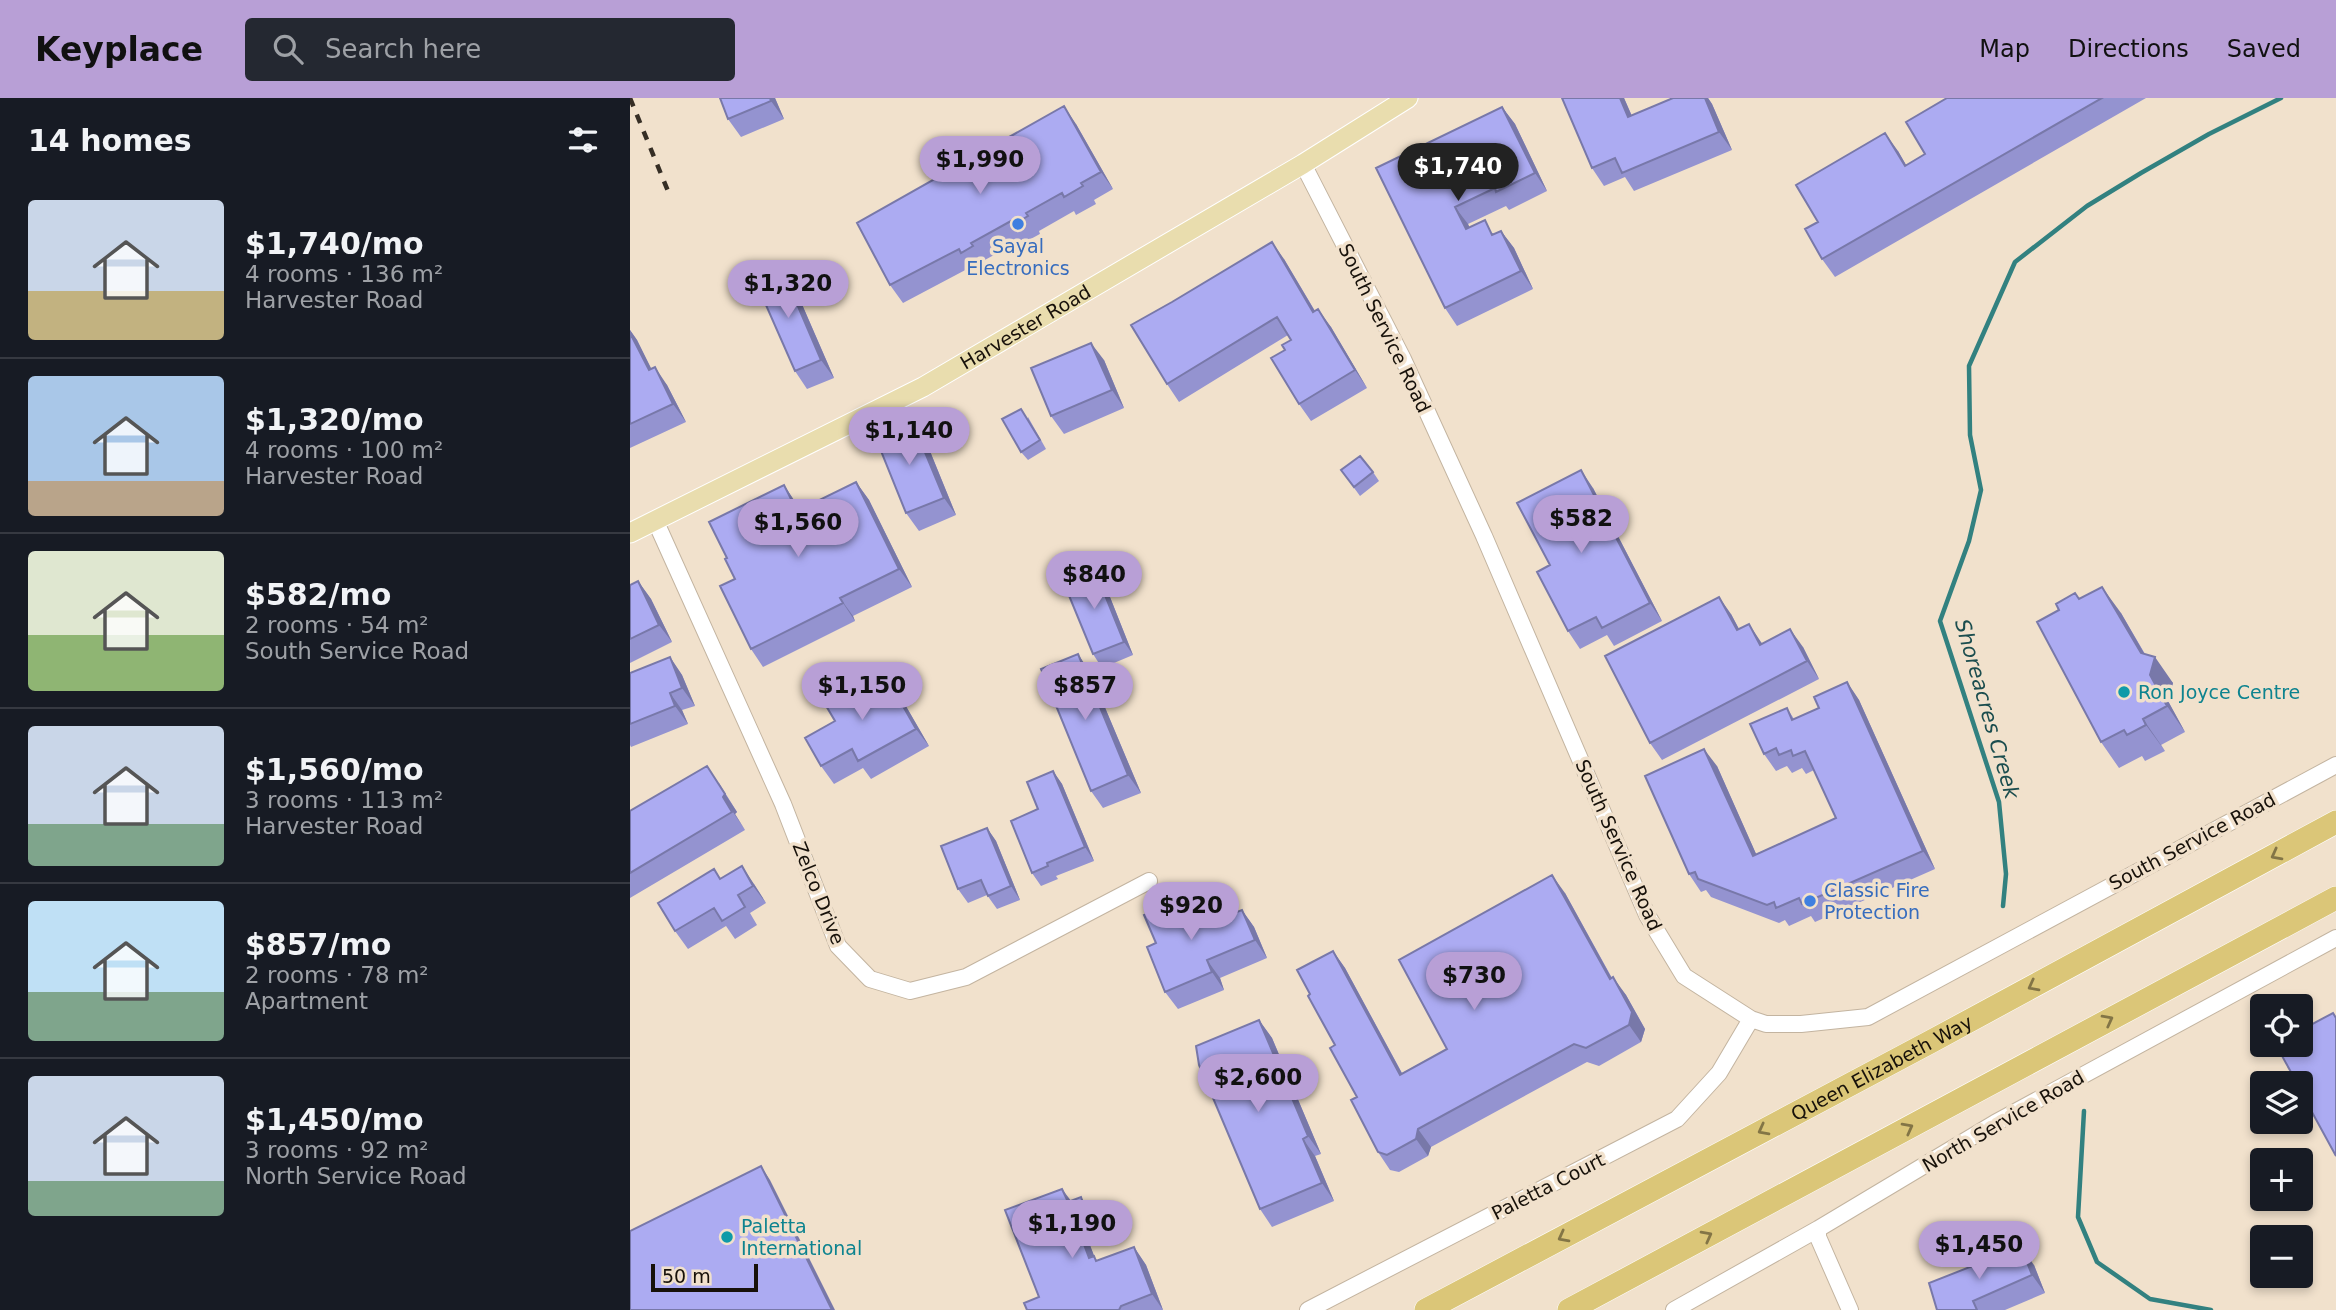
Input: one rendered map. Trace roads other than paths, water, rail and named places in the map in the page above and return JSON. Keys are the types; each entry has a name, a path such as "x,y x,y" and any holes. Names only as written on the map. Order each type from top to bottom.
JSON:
{"highway":[{"name":"Queen Elizabeth Way","path":"1426,1310 2336,822"},
{"path":"1569,1310 2336,898"},
{"path":"1591,1310 1612,1297 1647,1268"}],"main road":[{"name":"Harvester Road","path":"630,533 923,387 1303,164 1408,98"}],"street":[{"name":"South Service Road","path":"1303,164 1403,359 1484,536 1647,915 1685,976 1751,1019 1766,1024 1801,1024 1868,1017 2336,765"},
{"name":"Zelco Drive","path":"655,520 783,804 838,946 870,979 910,991 966,977 1149,881"},
{"name":"North Service Road","path":"1674,1310 1818,1229 1994,1123 2336,938"},
{"name":"Paletta Court","path":"1308,1310 1676,1119 1719,1073 1751,1019"},
{"path":"1818,1229 1818,1237 1850,1310"}],"waterway":[{"name":"Shoreacres Creek","path":"2003,906 2006,874 1999,802 1940,621 1969,541 1981,490 1970,435 1969,366 2015,262 2087,206 2209,134 2281,98"},
{"name":"Shoreacres Creek","path":"2084,1111 2078,1217 2097,1262 2150,1299 2211,1310"}],"railway":[{"path":"630,98 670,196"}],"place":[{"name":"Sayal Electronics","path":"1018,224"},
{"name":"Ron Joyce Centre","path":"2124,692"},
{"name":"Classic Fire Protection","path":"1810,901"},
{"name":"Paletta International","path":"727,1237"}]}
